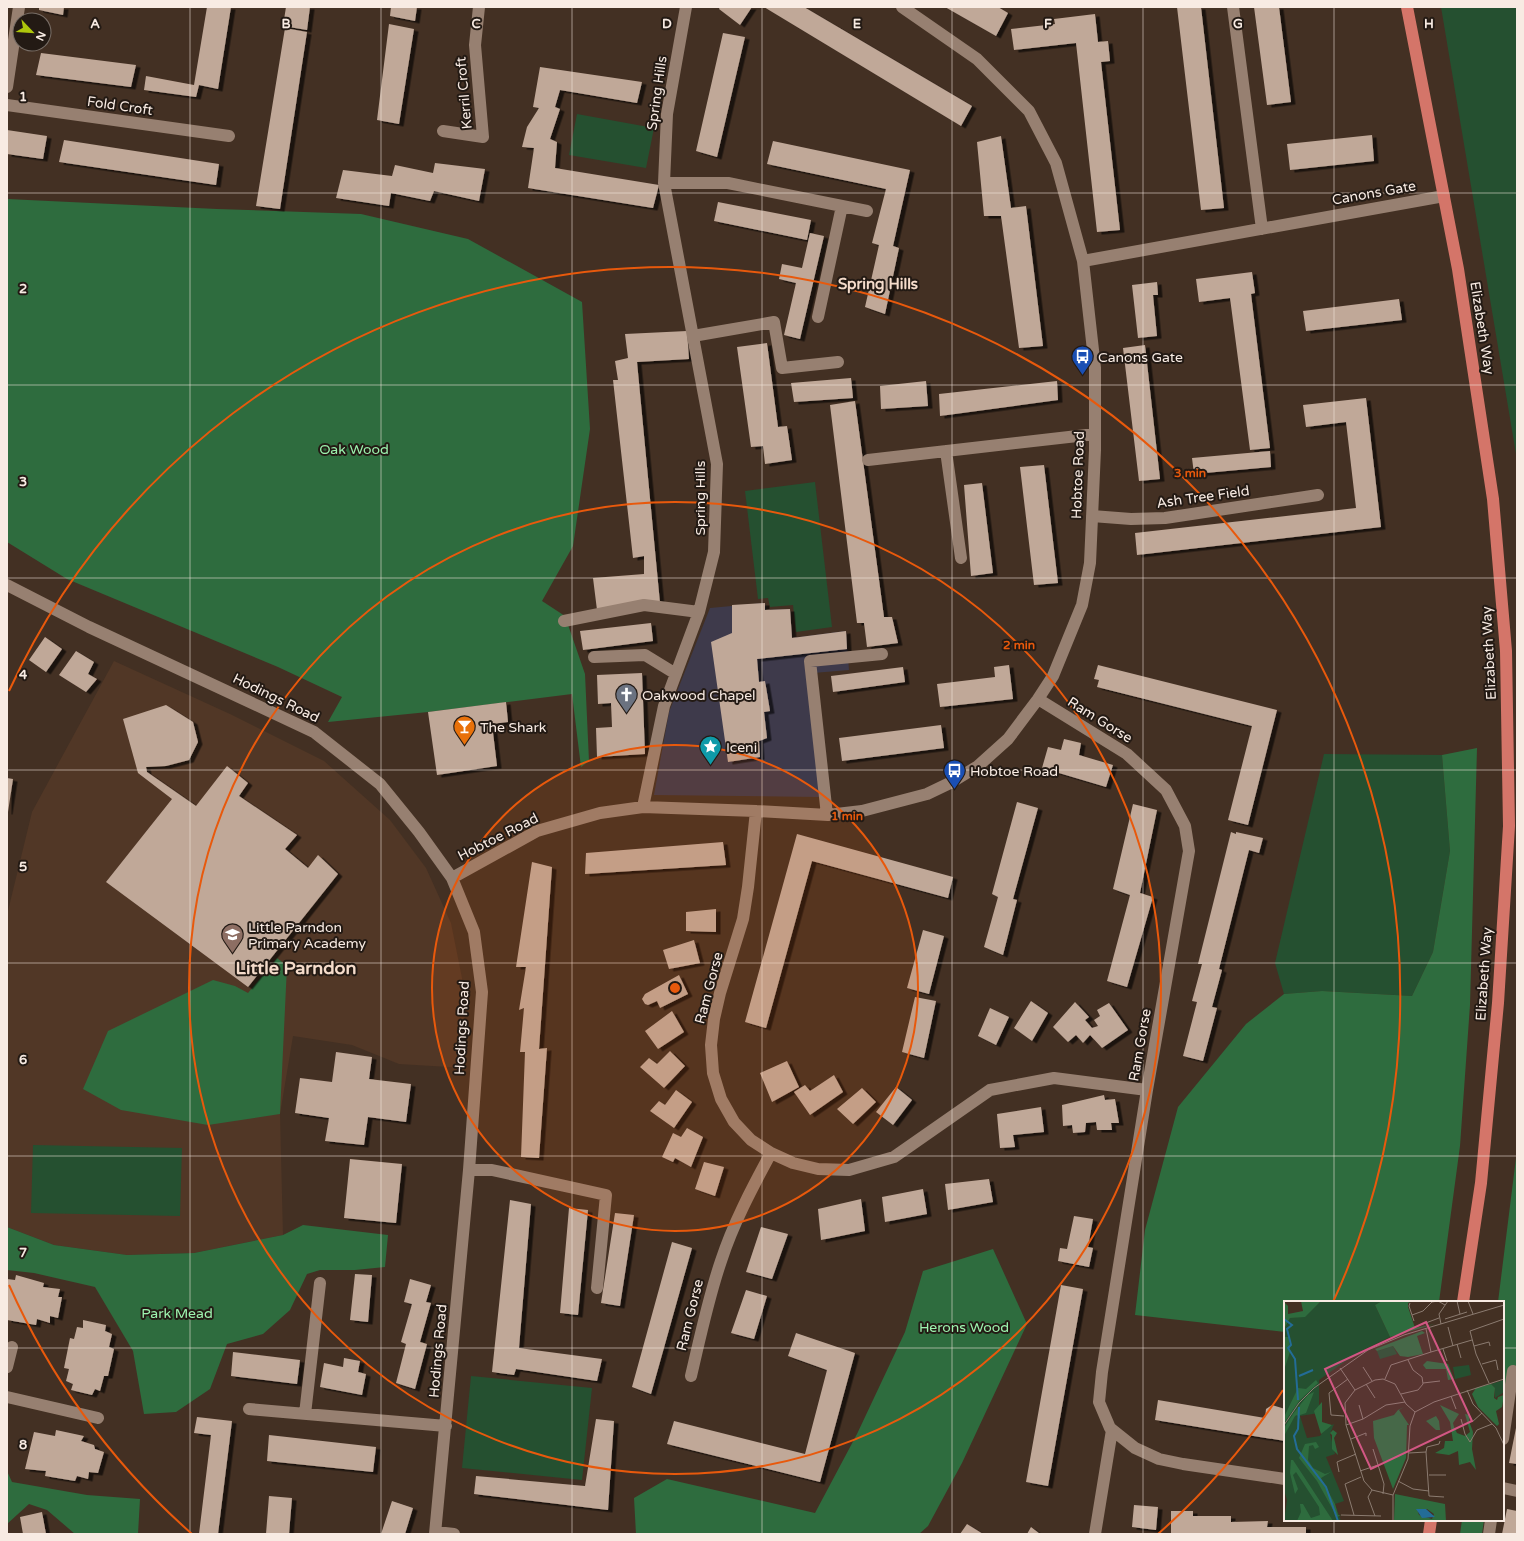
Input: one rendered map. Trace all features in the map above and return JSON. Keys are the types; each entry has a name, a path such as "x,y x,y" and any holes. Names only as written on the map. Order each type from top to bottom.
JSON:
{"main road":[{"name":"Elizabeth Way","path":"1407,7 1458,269 1493,499 1506,651 1509,826 1498,1003 1481,1183 1463,1301"},
{"path":"1429,1534 1431,1521"}],"street":[{"path":"7,87 19,7"},
{"name":"Kerril Croft","path":"443,131 483,137 475,45 479,7"},
{"name":"Spring Hills","path":"642,807 664,706 699,612 714,552 717,464 664,184 667,114 686,7"},
{"name":"Hobtoe Road","path":"452,878 538,831 600,813 642,807 827,815 862,811 926,794 952,782 978,766 1008,739 1053,676 1082,604 1090,563 1095,434 1095,368 1083,261 1056,163 1029,110 977,59 902,7"},
{"path":"1233,7 1262,229"},
{"name":"Fold Croft","path":"7,105 229,136"},
{"path":"664,184 728,183 867,211"},
{"name":"Canons Gate","path":"1083,261 1444,196"},
{"path":"818,317 842,206"},
{"path":"693,336 774,322 782,368 838,362"},
{"path":"868,460 1095,434"},
{"path":"946,451 961,558"},
{"name":"Ash Tree Field","path":"1092,516 1131,519 1165,518 1318,495"},
{"name":"Hodings Road","path":"7,585 89,627 314,732 380,784 419,832 452,878 474,932 482,992 469,1170 436,1533"},
{"path":"564,621 644,605 699,612"},
{"path":"827,815 810,661 882,654"},
{"path":"594,657 645,655 676,674"},
{"name":"Ram Gorse","path":"756,811 743,919 720,993 714,1019 711,1046 713,1073 722,1099 734,1122 751,1140 770,1153 793,1163 818,1169 849,1170 894,1157 990,1090 1054,1078 1147,1090 1189,851 1185,826 1166,790 1127,754 1038,699"},
{"path":"1147,1090 1102,1372 1099,1402 1112,1430 1135,1448 1159,1459 1284,1479"},
{"name":"Ram Gorse","path":"691,1376 710,1296 721,1260 752,1187 770,1153"},
{"path":"469,1170 492,1170 606,1195 597,1288"},
{"path":"305,1414 320,1283"},
{"path":"7,1367 12,1347"},
{"path":"1504,1432 1513,1371"},
{"path":"7,1397 98,1418"},
{"path":"249,1409 446,1426"},
{"path":"1095,1534 1112,1430"},
{"path":"1504,1488 1517,1490"},
{"path":"1489,1534 1491,1521"},
{"path":"436,1533 454,1534"}],"shaded area":[{"path":"765,603 766,610 790,609 792,638 846,631 849,670 813,673 822,797 654,795 669,712 710,608"},
{"name":"Little Parndon Primary Academy","path":"114,661 230,714 324,761 390,820 426,868 451,923 464,988 466,1068 399,1064 352,1045 293,1036 280,1114 283,1235 194,1253 127,1255 54,1245 7,1227 7,915 32,812"}],"green space":[{"path":"1441,7 1517,7 1517,460"},
{"path":"577,114 654,128 646,168 569,155"},
{"name":"Oak Wood","path":"7,199 361,214 468,239 582,302 590,429 573,546 542,601 565,616 585,674 589,761 581,767 572,694 428,712 328,722 342,697 278,667 67,579 7,542"},
{"path":"815,482 832,627 796,632 793,605 770,607 768,598 758,599 745,491"},
{"path":"1477,748 1470,1005 1460,1146 1439,1301 1284,1301 1284,1332 1135,1315 1145,1230 1178,1107 1246,1024 1284,994 1322,991 1412,996 1433,952 1450,851 1442,755"},
{"path":"1324,754 1442,755 1450,851 1433,952 1412,996 1322,991 1284,994 1275,963"},
{"path":"277,958 287,966 280,1114 208,1125 121,1110 83,1089 108,1031 213,980 235,986 248,993"},
{"path":"33,1145 182,1148 180,1216 31,1213"},
{"path":"1517,1150 1517,1375 1504,1396 1504,1301 1498,1301"},
{"name":"Park Mead","path":"303,1225 388,1235 385,1267 355,1270 320,1270 307,1274 290,1310 263,1334 227,1344 210,1389 176,1412 144,1414 133,1351 95,1287 34,1273 7,1270 7,1227 54,1245 127,1255 194,1253 283,1235"},
{"name":"Herons Wood","path":"993,1249 1027,1324 962,1463 928,1526 919,1534 636,1534 634,1498 667,1479 815,1513 857,1434 905,1332 923,1271"},
{"path":"471,1376 592,1388 582,1480 462,1468"},
{"path":"7,1471 12,1482 87,1495 140,1499 138,1534 75,1534 47,1510 29,1504 7,1524"},
{"path":"1462,1521 1484,1521 1482,1534 1460,1534"}],"building":[{"path":"39,7 64,7 63,15 39,10"},
{"path":"207,7 231,7 218,89 199,85 196,97 144,90 146,76 194,85"},
{"path":"286,7 310,7 307,30 283,26"},
{"path":"391,7 417,7 415,21 390,16"},
{"path":"720,7 752,7 740,25 719,9"},
{"path":"764,7 804,7 972,106 961,126"},
{"path":"945,7 998,7 1008,13 996,36"},
{"path":"1177,7 1201,7 1224,208 1201,210"},
{"path":"1254,7 1279,7 1291,102 1267,105"},
{"path":"1095,14 1098,42 1108,41 1110,61 1101,62 1120,230 1097,232 1076,43 1014,50 1011,29 1055,24 1054,19"},
{"path":"389,24 414,29 399,124 377,120"},
{"path":"285,28 307,32 280,209 256,206"},
{"path":"723,33 745,37 717,157 696,151"},
{"path":"41,53 136,65 131,87 36,75"},
{"path":"540,67 642,82 637,103 560,90 555,107 560,109 550,139 557,142 555,168 659,185 653,208 528,188 534,148 522,147 527,127 539,108 533,107"},
{"path":"7,130 47,136 43,159 7,154"},
{"path":"1372,135 1374,161 1290,170 1287,144"},
{"path":"1001,136 1011,208 1026,206 1043,346 1019,348 1001,216 984,216 977,142"},
{"path":"64,140 219,164 216,185 59,162"},
{"path":"773,141 910,170 893,246 899,248 885,314 865,307 879,245 872,243 886,189 767,164"},
{"path":"435,163 485,169 479,201 434,191 430,201 391,193 389,206 336,198 343,170 392,176 395,165 433,173"},
{"path":"718,202 811,220 807,240 714,221"},
{"path":"810,233 824,236 800,339 784,335 796,283 779,279 782,264 802,268"},
{"path":"1252,272 1255,293 1251,294 1270,448 1250,450 1230,298 1199,302 1196,279"},
{"path":"1157,282 1158,295 1153,295 1157,336 1138,338 1132,285"},
{"path":"1399,299 1402,320 1306,331 1303,311"},
{"path":"687,331 689,359 637,362 660,603 597,610 593,578 644,574 644,556 633,558 613,380 618,380 615,361 628,358 625,334"},
{"path":"767,343 778,427 787,426 792,460 765,464 763,446 751,447 737,347"},
{"path":"1145,345 1160,479 1139,481 1123,348"},
{"path":"851,378 853,398 794,402 791,383"},
{"path":"926,381 928,406 881,409 880,386"},
{"path":"1057,381 1058,400 940,416 939,394"},
{"path":"1366,398 1381,527 1137,555 1135,533 1356,508 1346,422 1306,427 1303,405"},
{"path":"855,401 884,617 892,617 898,643 867,647 864,623 857,623 830,405"},
{"path":"1270,451 1271,467 1194,474 1192,458"},
{"path":"1044,465 1058,583 1034,585 1020,467"},
{"path":"982,483 993,573 971,576 964,485"},
{"path":"765,603 765,610 790,609 792,638 846,631 847,649 757,659 759,682 765,681 770,711 764,712 767,738 759,741 760,757 728,762 711,642 732,633 732,605"},
{"path":"651,623 653,641 583,650 580,631"},
{"path":"45,637 62,649 46,672 29,660"},
{"path":"76,651 94,662 88,674 97,679 86,692 59,675"},
{"path":"1009,665 1013,699 940,707 937,684 995,677 994,667"},
{"path":"1098,665 1277,710 1248,825 1228,820 1252,726 1097,687 1099,680 1094,679"},
{"path":"903,667 905,682 833,692 831,676"},
{"name":"Oakwood Chapel","path":"642,673 645,754 597,757 596,728 612,727 611,703 598,704 597,675"},
{"name":"The Shark","path":"506,702 508,722 492,724 497,766 437,775 428,712"},
{"path":"166,705 193,722 198,742 189,760 166,766 146,767 147,772 196,806 227,766 248,783 239,796 297,835 285,849 308,868 318,855 338,874 248,987 106,882 172,799 138,773 123,719"},
{"path":"941,725 944,748 842,761 839,738"},
{"path":"1064,739 1081,743 1079,755 1113,765 1106,787 1042,768 1048,747 1061,750"},
{"path":"7,778 13,779 8,812 7,812"},
{"path":"1017,802 1038,808 1013,899 1017,900 1003,955 984,947 998,897 992,894"},
{"path":"1133,804 1157,810 1140,893 1153,897 1127,987 1107,981 1130,895 1113,889"},
{"path":"1231,832 1263,838 1259,853 1249,850 1219,969 1222,970 1212,1007 1217,1008 1203,1061 1183,1056 1197,1002 1192,1001 1202,964 1198,964"},
{"path":"797,834 953,877 948,898 812,861 766,1028 745,1022"},
{"path":"723,842 726,865 585,874 586,853"},
{"path":"532,862 552,867 539,1049 547,1048 539,1158 521,1157 525,1052 520,1052 524,1008 519,1010 526,967 516,967"},
{"path":"716,909 716,932 686,931 686,912"},
{"path":"923,930 944,936 929,994 907,988"},
{"path":"694,940 700,963 669,969 663,950"},
{"path":"679,975 688,994 660,1008 657,1001 648,1005 645,1004 642,999 645,994"},
{"path":"915,997 936,1001 924,1058 902,1052"},
{"path":"1031,1001 1048,1013 1032,1041 1014,1028"},
{"path":"1075,1002 1089,1017 1085,1020 1092,1028 1098,1026 1094,1020 1100,1016 1097,1010 1109,1003 1128,1030 1102,1048 1090,1035 1083,1043 1076,1035 1068,1042 1053,1027"},
{"path":"990,1008 1009,1017 996,1045 978,1036"},
{"path":"672,1011 684,1032 658,1049 645,1031"},
{"path":"670,1051 685,1066 664,1088 640,1067 649,1058 657,1064"},
{"path":"336,1052 372,1057 369,1079 411,1084 406,1122 368,1117 364,1145 325,1141 329,1118 295,1113 300,1078 332,1082"},
{"path":"787,1061 799,1087 772,1102 760,1073"},
{"path":"834,1075 843,1092 810,1115 794,1092 805,1085 810,1091"},
{"path":"896,1087 912,1100 893,1125 876,1112"},
{"path":"862,1088 876,1102 853,1124 837,1109"},
{"path":"676,1090 692,1102 674,1128 650,1111 659,1101 665,1105"},
{"path":"1104,1095 1105,1100 1115,1099 1119,1123 1111,1123 1112,1130 1097,1130 1096,1122 1086,1123 1085,1132 1073,1133 1072,1125 1063,1126 1062,1105"},
{"path":"1041,1107 1044,1132 1013,1135 1015,1147 1000,1148 997,1114"},
{"path":"687,1128 703,1137 691,1167 675,1158 673,1162 662,1157 673,1133 681,1137"},
{"path":"350,1159 402,1164 396,1223 344,1218"},
{"path":"704,1162 724,1167 715,1196 695,1189"},
{"path":"989,1179 993,1202 948,1210 945,1184"},
{"path":"923,1189 927,1214 885,1222 882,1197"},
{"path":"861,1199 865,1231 821,1240 818,1209"},
{"path":"510,1200 531,1204 519,1348 602,1359 597,1381 516,1369 514,1375 492,1372"},
{"path":"569,1208 588,1210 578,1315 560,1313"},
{"path":"615,1213 634,1215 620,1306 601,1303"},
{"path":"1074,1216 1093,1219 1088,1247 1093,1248 1089,1267 1058,1261 1060,1248 1067,1249"},
{"path":"761,1227 788,1234 772,1279 746,1272"},
{"path":"672,1242 692,1248 651,1394 632,1387"},
{"path":"355,1274 372,1275 368,1322 350,1320"},
{"path":"16,1275 44,1283 43,1287 60,1289 58,1297 62,1297 58,1318 50,1316 50,1323 37,1319 36,1325 7,1320 7,1279 15,1280"},
{"path":"410,1279 431,1285 426,1302 431,1303 420,1342 427,1344 415,1389 396,1383 406,1344 401,1342 412,1304 404,1302"},
{"path":"1061,1285 1083,1289 1048,1486 1026,1482"},
{"path":"746,1290 767,1296 754,1339 731,1333"},
{"path":"83,1320 106,1325 105,1331 112,1334 109,1347 114,1349 108,1376 104,1376 100,1391 95,1389 92,1395 71,1390 73,1384 66,1381 69,1369 64,1368 70,1338 74,1339 77,1327 83,1328"},
{"path":"796,1333 855,1353 820,1482 667,1444 674,1421 805,1454 827,1370 788,1356"},
{"path":"233,1352 300,1360 297,1384 231,1376"},
{"path":"344,1358 360,1361 358,1372 366,1374 362,1395 320,1387 324,1363 343,1367"},
{"path":"1158,1400 1265,1418 1266,1409 1272,1405 1284,1409 1284,1441 1155,1420"},
{"path":"197,1417 232,1421 218,1534 199,1534 211,1435 194,1433"},
{"path":"596,1419 614,1421 608,1510 474,1494 476,1476 585,1486"},
{"path":"1517,1428 1517,1464 1509,1463"},
{"path":"56,1430 84,1436 81,1441 94,1445 95,1449 104,1452 98,1473 89,1472 88,1479 77,1476 75,1481 45,1476 46,1471 25,1469 34,1432 55,1436"},
{"path":"269,1435 376,1447 373,1472 267,1461"},
{"path":"269,1496 292,1498 289,1534 266,1534"},
{"path":"392,1501 413,1508 405,1534 381,1534"},
{"path":"1134,1505 1158,1507 1156,1530 1132,1527"},
{"path":"1507,1509 1517,1511 1517,1534 1502,1534"},
{"path":"1171,1511 1193,1511 1193,1516 1231,1516 1231,1522 1268,1521 1267,1527 1306,1527 1306,1534 1171,1534"},
{"path":"42,1512 46,1534 23,1534 20,1517"},
{"path":"967,1524 983,1534 960,1534"},
{"path":"1031,1527 1040,1534 1027,1534"}],"place":[{"name":"Canons Gate","path":"1083,376"},
{"name":"Oakwood Chapel","path":"627,714"},
{"name":"The Shark","path":"464,746"},
{"name":"Iceni","path":"710,766"},
{"name":"Hobtoe Road","path":"955,790"},
{"name":"Little Parndon Primary Academy","path":"232,954"}],"district":[{"name":"Spring Hills","path":"878,284"},
{"name":"Little Parndon","path":"296,968"}]}
